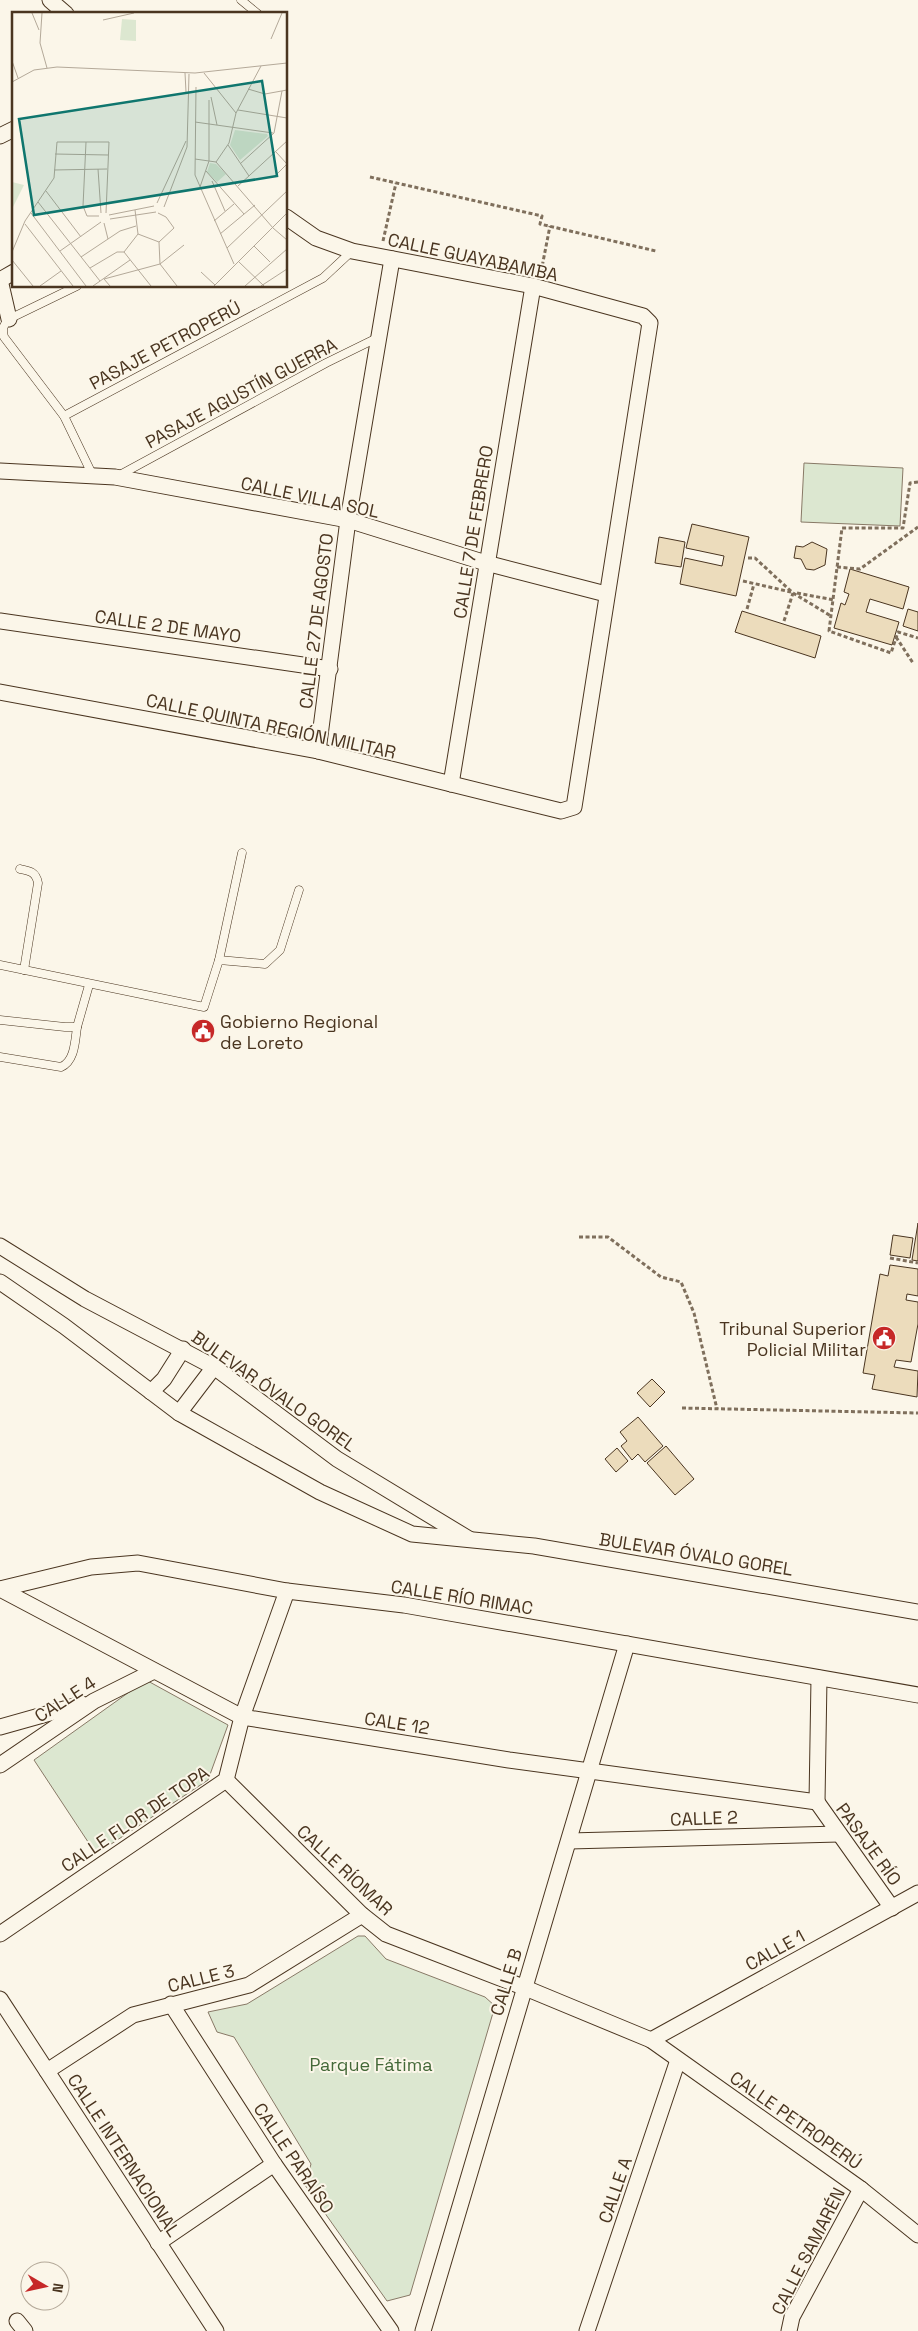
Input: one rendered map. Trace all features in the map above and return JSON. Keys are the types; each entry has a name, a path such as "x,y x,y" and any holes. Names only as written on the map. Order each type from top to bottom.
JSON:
{"street":[{"path":"50,0 64,12"},
{"path":"0,136 12,130"},
{"name":"CALLE GUAYABAMBA","path":"288,218 316,238 352,251 536,287 643,316 650,323 651,328 606,594"},
{"name":"CALLE 27 DE AGOSTO","path":"318,751 348,520 381,336 386,258"},
{"path":"8,319 0,280 12,273"},
{"name":"CALLE 7 DE FEBRERO","path":"451,784 486,563 536,287"},
{"name":"CALLE VILLA SOL","path":"0,470 115,477 348,520 486,563 606,594"},
{"name":"CALLE QUINTA REGIÓN MILITAR","path":"0,692 318,751 562,811 571,809 576,803 606,594"},
{"name":"CALLE 2 DE MAYO","path":"0,621 330,669"},
{"name":"BULEVAR ÓVALO GOREL","path":"0,1246 85,1299 214,1367 337,1459 472,1541"},
{"name":"BULEVAR ÓVALO GOREL","path":"0,1282 64,1326 179,1413 320,1492 412,1534 534,1546 916,1610"},
{"path":"151,1392 164,1379 183,1349"},
{"path":"179,1413 214,1367"},
{"name":"CALLE RÍO RIMAC","path":"0,1589 91,1567 138,1563 287,1591 404,1605 918,1695"},
{"name":"CALE 12","path":"0,1589 242,1717 589,1771 816,1802"},
{"name":"CALLE FLOR DE TOPA","path":"0,1934 226,1780 242,1717 287,1591"},
{"name":"CALLE B","path":"423,2331 523,1986 570,1840 627,1644"},
{"name":"CALLE 4","path":"0,1765 94,1701 154,1670"},
{"path":"816,1802 819,1678"},
{"path":"0,1727 94,1701"},
{"name":"CALLE RÍOMAR","path":"226,1780 362,1915 386,1934 523,1986 651,2040"},
{"name":"PASAJE RÍO","path":"816,1802 892,1908"},
{"name":"CALLE 2","path":"570,1840 839,1834"},
{"name":"CALLE 1","path":"651,2040 918,1893"},
{"name":"CALLE 3","path":"47,2071 133,2015 249,1985 362,1915"},
{"name":"CALLE INTERNACIONAL","path":"0,1999 216,2331"},
{"name":"CALLE PARAÍSO","path":"171,2004 274,2164 391,2331"},
{"name":"CALLE PETROPERÚ","path":"651,2040 861,2189 918,2235"},
{"name":"CALLE A","path":"587,2331 678,2060"},
{"path":"158,2242 274,2164"},
{"name":"CALLE SAMARÉN","path":"789,2331 792,2317 861,2189"}],"lane":[{"path":"241,0 256,12"},
{"name":"PASAJE PETROPERÚ","path":"64,416 323,278 352,251"},
{"path":"73,288 8,319 2,331 4,337 64,416 93,476"},
{"name":"PASAJE AGUSTÍN GUERRA","path":"115,477 326,363 381,336"},
{"path":"0,965 89,985 204,1007 219,960 242,853"},
{"path":"20,869 32,871 37,876 38,883 24,970"},
{"path":"219,960 265,964 280,950 300,890"},
{"path":"0,1057 61,1067 67,1064 72,1055 77,1027 89,985"},
{"path":"0,1020 77,1027"}],"path":[{"path":"370,177 542,216 540,224 656,251"},
{"path":"386,258 396,183"},
{"path":"536,287 550,226"},
{"path":"918,482 910,483 903,528 842,528 829,631 891,653 898,632 918,638"},
{"path":"837,566 860,569 918,527"},
{"path":"748,558 755,558 793,593 831,616"},
{"path":"743,581 793,593 834,600"},
{"path":"746,609 754,584"},
{"path":"784,621 793,593"},
{"path":"896,637 913,663"},
{"path":"579,1237 608,1238 661,1276 681,1282 694,1313 717,1409"},
{"path":"890,1258 918,1262"},
{"path":"682,1408 918,1413"}],"green space":[{"path":"804,463 903,468 900,526 801,522"},
{"path":"146,1680 228,1725 208,1780 96,1854 34,1760"},
{"name":"Parque Fátima","path":"358,1936 365,1936 386,1959 485,1997 495,2006 410,2295 387,2301 305,2185 311,2164 234,2037 217,2032 208,2012 247,2004"}],"building":[{"path":"692,524 749,537 736,596 680,584 685,558 722,566 724,556 686,548"},
{"path":"659,537 685,542 681,567 655,563"},
{"path":"812,542 827,549 825,565 814,570 806,569 801,559 794,558 796,546 803,547"},
{"path":"850,569 909,587 903,609 870,599 866,612 899,622 892,645 834,628 841,603 845,605 849,594 844,592"},
{"path":"908,609 918,612 918,631 903,626"},
{"path":"742,611 821,636 815,658 735,632"},
{"path":"918,1223 918,1261 912,1260"},
{"path":"893,1235 913,1238 910,1258 890,1255"},
{"path":"890,1265 918,1269 918,1296 907,1294 906,1300 918,1302 918,1324 911,1362 896,1360 894,1367 918,1371 917,1397 872,1389 875,1375 863,1373 880,1274 888,1276"},
{"path":"652,1379 665,1392 650,1407 637,1393"},
{"path":"638,1417 663,1446 645,1462 638,1454 632,1460 621,1446 627,1441 620,1432"},
{"path":"666,1446 694,1479 675,1495 647,1463"},
{"path":"617,1448 628,1461 616,1472 605,1459"}],"place":[{"name":"Gobierno Regional de Loreto","path":"203,1031"},
{"name":"Tribunal Superior Policial Militar","path":"884,1338"}]}
